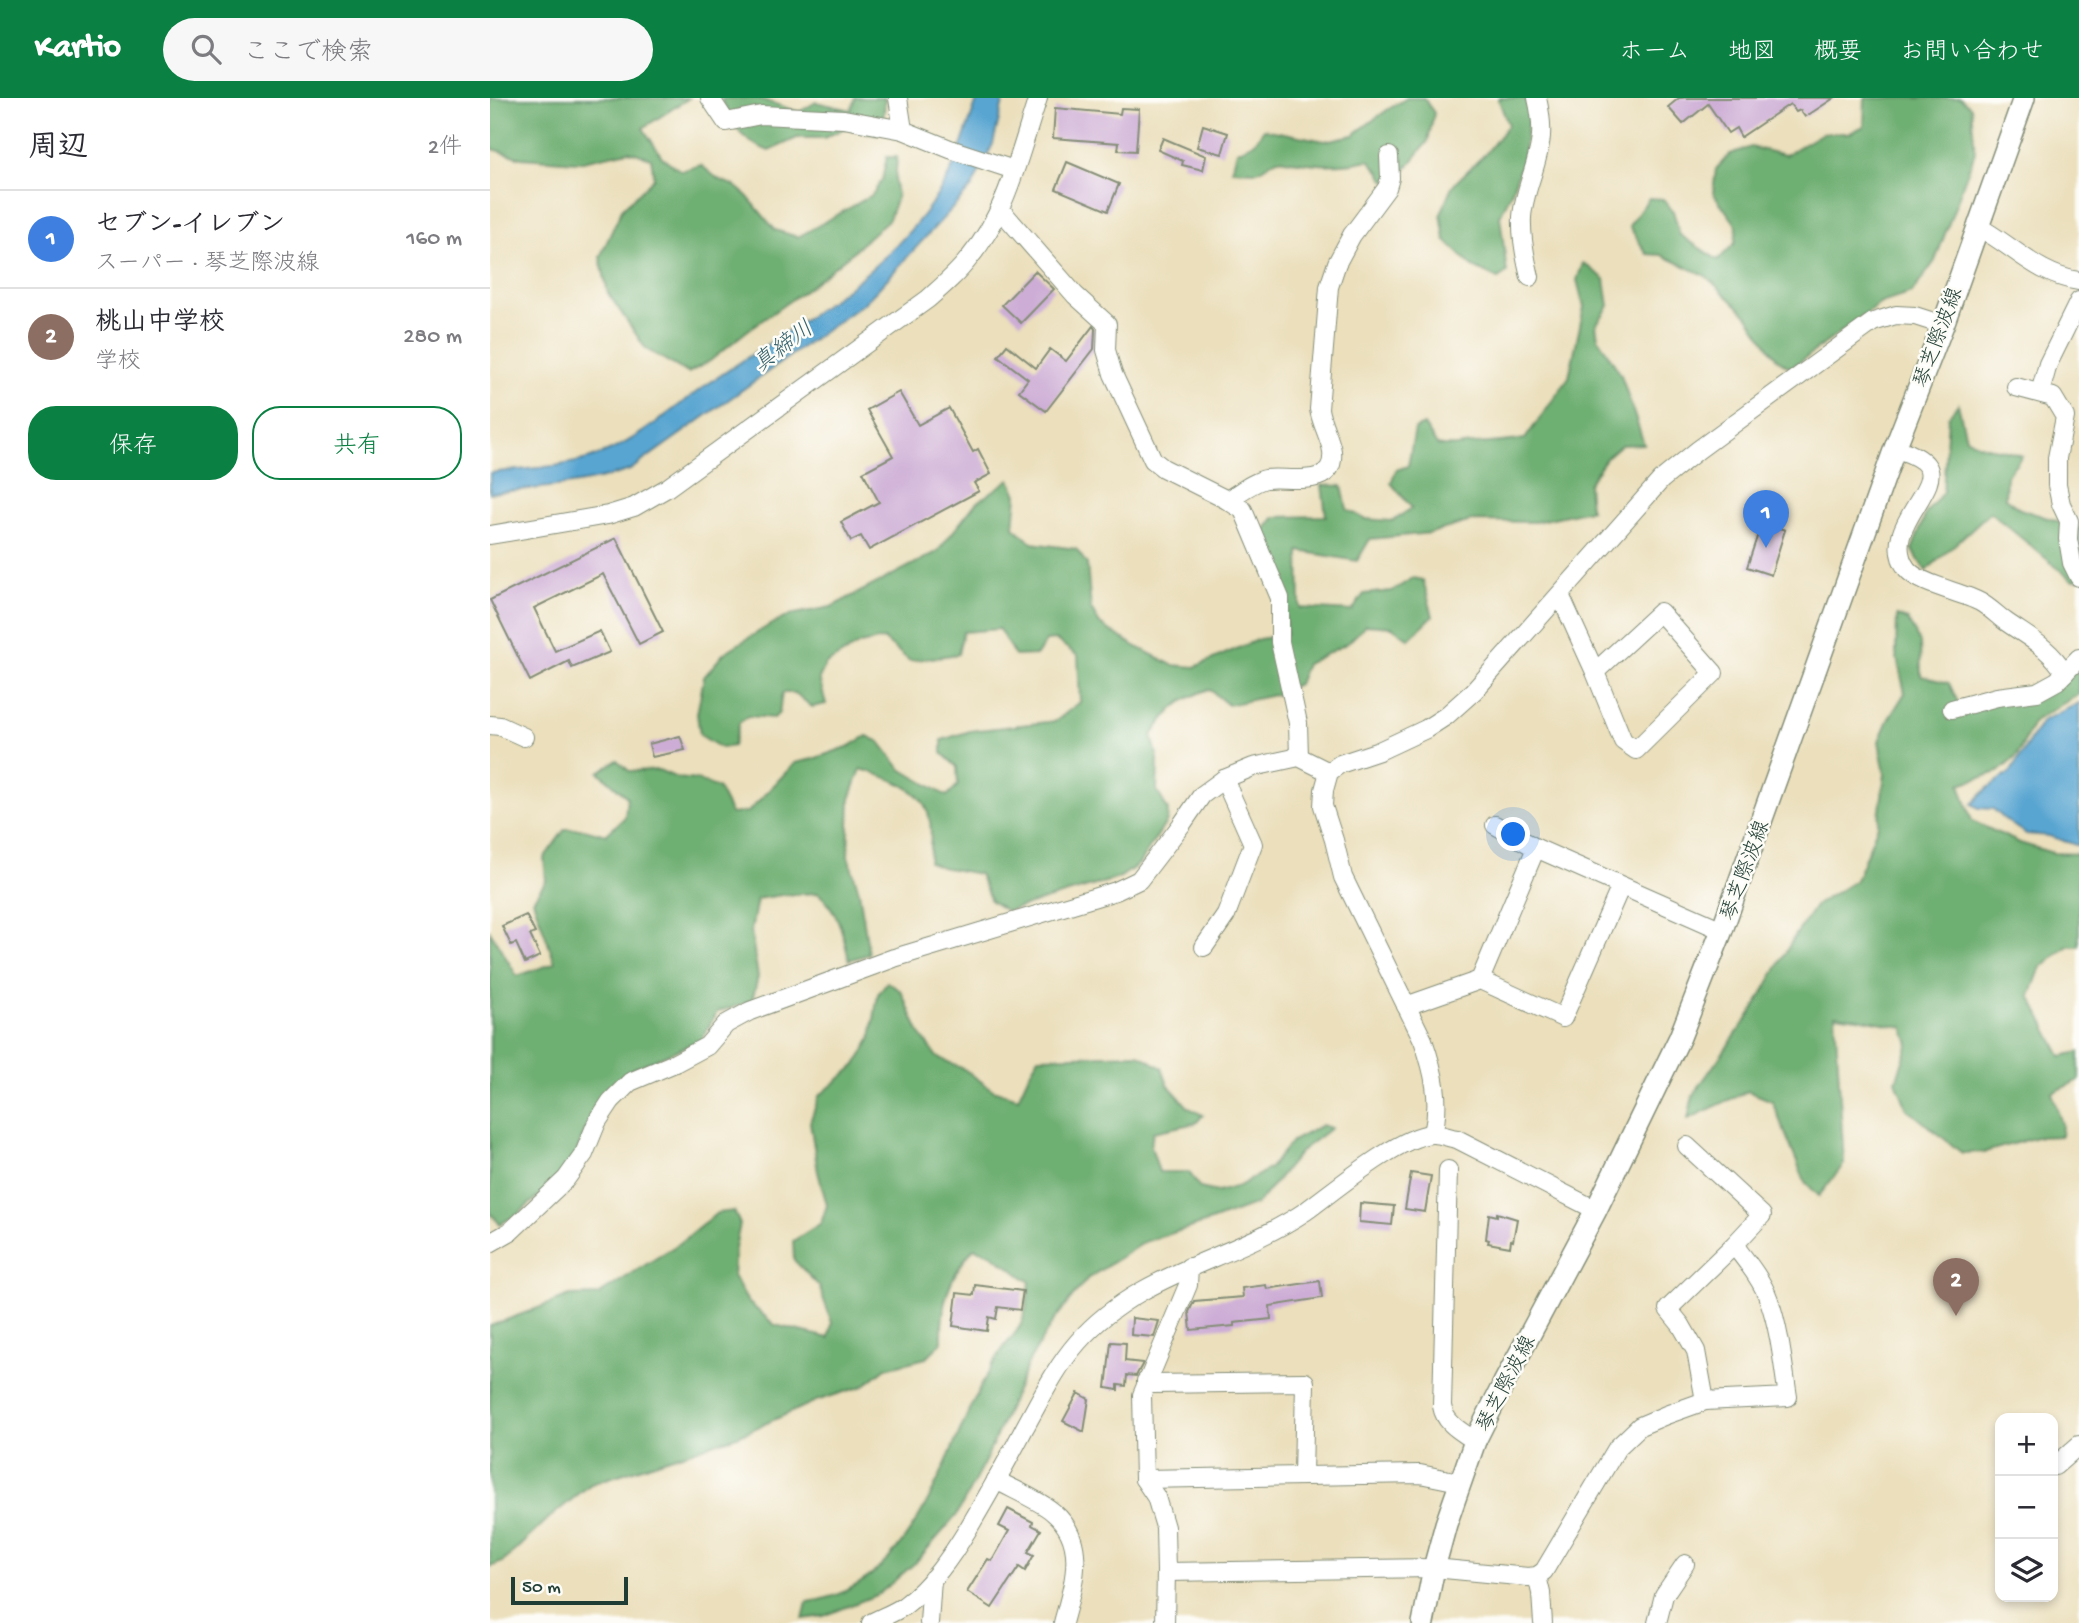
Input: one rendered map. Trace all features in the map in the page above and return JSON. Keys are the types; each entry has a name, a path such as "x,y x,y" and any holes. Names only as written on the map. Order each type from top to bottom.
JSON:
{"main road":[{"name":"琴芝際波線","path":"1423,1623 1434,1568 1459,1482 1475,1441 1596,1210 1679,1037 1722,930 2024,98"}],"street":[{"path":"710,98 726,122 761,115 844,119 903,130 1008,168"},
{"path":"898,98 903,130"},
{"path":"490,535 608,515 634,507 667,488 928,299 972,256 1000,209 1008,168 1038,98"},
{"path":"1530,277 1524,252 1522,216 1541,138 1542,121 1537,98"},
{"path":"1227,500 1264,479 1313,479 1324,475 1330,464 1332,452 1321,423 1319,409 1329,287 1337,263 1352,235 1387,188 1390,178 1389,156"},
{"path":"1000,209 1075,295 1107,324 1106,350 1113,374 1153,460 1163,468 1243,510 1280,598 1280,642 1298,723 1299,757"},
{"path":"1978,226 2036,267 2064,279 2079,281"},
{"path":"2040,393 2048,364 2079,302"},
{"path":"1433,1134 1438,1105 1433,1067 1423,1040 1343,877 1323,806 1329,772 1340,764 1405,740 1446,716 1474,691 1661,480 1873,322 1896,315 1914,316 1943,324"},
{"path":"2016,387 2053,397 2065,417 2057,458 2057,485 2069,521 2068,539 2072,563 2079,577"},
{"path":"1895,448 1922,460 1930,472 1928,485 1900,536 1899,547 1905,567 1911,574 1980,602 2005,622 2041,644 2058,661 2065,673"},
{"path":"1560,595 1623,741 1636,750 1714,673 1660,612 1595,671"},
{"path":"1952,709 1997,696 2038,692 2057,681 2079,658"},
{"path":"490,725 500,726 523,737"},
{"path":"490,1243 511,1231 566,1179 584,1154 597,1122 611,1101 630,1082 707,1046 726,1024 750,1012 894,958 1115,891 1139,880 1202,795 1224,779 1253,767 1299,757 1329,772"},
{"path":"1204,947 1226,915 1253,844 1224,779"},
{"path":"1495,825 1536,848 1722,930"},
{"path":"1480,980 1536,848"},
{"path":"1406,1006 1480,980 1563,1018 1621,886"},
{"path":"871,1623 903,1606 932,1579 956,1548 1044,1392 1078,1342 1117,1306 1143,1289 1267,1234 1303,1213 1391,1151 1417,1138 1433,1134 1457,1139 1596,1210"},
{"path":"1687,1146 1762,1214 1668,1309 1696,1351 1705,1401"},
{"path":"1448,1170 1443,1413 1450,1424 1475,1441"},
{"path":"1166,1572 1434,1568 1537,1576 1544,1571 1617,1448 1640,1426 1705,1401 1788,1397 1776,1324 1768,1298 1754,1271 1734,1245"},
{"path":"1165,1623 1165,1527 1156,1497 1144,1479 1142,1395 1188,1285 1189,1267"},
{"path":"1146,1381 1153,1384 1305,1382 1303,1476"},
{"path":"2058,1463 2079,1445"},
{"path":"1144,1479 1420,1474 1459,1482"},
{"path":"996,1480 1054,1512 1071,1534 1077,1561 1063,1623"},
{"path":"1657,1623 1664,1595 1685,1564"},
{"path":"1537,1576 1541,1593 1542,1623"},
{"path":"929,1623 932,1579"}],"green space":[{"path":"490,98 689,98 643,128 662,157 681,171 701,165 718,179 735,186 747,196 775,230 798,237 872,195 882,180 887,157 897,157 897,197 889,219 849,255 710,361 688,373 646,349 608,293 600,257 622,209 654,178 651,158 629,151 578,162 521,158 490,148"},
{"path":"721,98 757,98 799,112 816,102 851,110 855,98 885,98 884,113 877,135 847,127 824,138 797,138 769,151 743,136"},
{"path":"1407,98 1424,98 1434,113 1428,141 1403,173 1400,186 1384,180 1369,160 1333,165 1277,159 1258,171 1232,170 1237,151 1254,143 1264,129 1325,141 1353,135"},
{"path":"1498,98 1526,98 1529,114 1523,160 1500,216 1507,273 1498,279 1473,267 1445,240 1441,214 1452,186 1487,152 1508,125"},
{"path":"1865,98 1960,98 1971,107 1975,152 1935,261 1912,293 1881,303 1791,368 1777,359 1747,315 1706,276 1662,255 1647,254 1629,226 1649,198 1663,199 1673,211 1680,235 1718,260 1735,243 1737,226 1713,193 1716,169 1730,154 1751,147 1785,155 1823,133 1850,133 1864,126"},
{"path":"1583,263 1605,279 1609,306 1596,325 1598,338 1621,375 1644,444 1621,445 1607,457 1588,484 1590,510 1535,522 1471,521 1431,533 1370,539 1357,561 1299,551 1300,608 1352,611 1364,594 1392,591 1413,578 1423,580 1433,616 1409,639 1392,627 1366,625 1348,643 1306,664 1298,684 1278,694 1228,705 1209,689 1176,706 1152,735 1158,759 1157,791 1168,810 1167,821 1139,864 1119,878 1007,911 991,901 979,874 929,862 930,819 918,796 900,784 861,769 850,799 848,856 859,891 869,954 849,960 835,915 818,893 757,899 751,931 758,977 752,1001 717,1012 701,1040 627,1071 604,1094 576,1153 555,1182 517,1215 500,1224 490,1213 490,931 517,976 555,963 533,900 546,881 544,858 565,829 584,829 606,835 625,817 627,797 599,772 617,760 629,771 659,770 677,778 698,780 718,788 731,814 748,812 795,763 850,746 867,736 880,742 901,769 947,796 958,785 957,767 942,753 942,740 970,731 1056,721 1080,702 1078,656 1056,640 1046,641 1037,655 1015,656 999,629 963,632 958,654 910,661 883,639 860,644 826,664 819,678 826,704 812,707 795,693 782,693 779,713 774,718 748,716 739,723 733,746 721,748 700,735 697,714 704,677 724,653 790,615 831,607 937,552 976,503 1010,479 1017,495 1014,527 1032,543 1076,549 1087,564 1091,609 1100,624 1133,645 1172,665 1195,667 1259,639 1286,635 1283,586 1265,530 1275,517 1326,516 1322,485 1342,486 1347,509 1365,519 1392,521 1412,508 1391,483 1396,470 1408,466 1415,429 1424,425 1437,445 1443,446 1525,439 1569,377 1584,307 1577,280"},
{"path":"1958,404 1966,438 1979,445 2022,456 2006,476 2005,498 2020,509 2079,528 2079,580 2072,580 1990,512 1926,571 1912,550 1926,513 1943,492 1948,417"},
{"path":"1897,616 1908,620 1920,643 1921,676 1949,683 1962,711 2079,669 2079,694 2034,721 2017,756 1998,772 1960,784 1972,821 2020,843 2053,853 2079,854 2079,946 2068,946 2041,967 2030,996 2061,1056 2079,1052 2079,1080 2052,1093 2062,1124 2061,1136 2037,1137 1985,1152 1962,1153 1907,1109 1896,1081 1909,1044 1903,1027 1835,1015 1844,1164 1819,1196 1805,1182 1772,1101 1748,1091 1688,1119 1693,1095 1754,1009 1793,939 1816,905 1856,880 1878,825 1885,774 1879,741 1905,693 1896,654"},
{"path":"887,982 901,991 920,1034 937,1057 964,1069 993,1090 1018,1098 1039,1057 1139,1054 1162,1068 1168,1085 1189,1108 1203,1115 1196,1123 1153,1132 1151,1146 1159,1172 1189,1172 1200,1188 1218,1192 1239,1186 1270,1168 1292,1141 1322,1125 1331,1128 1302,1150 1257,1204 1144,1242 1087,1279 1054,1320 1029,1361 986,1459 957,1515 916,1562 879,1594 824,1616 803,1619 807,1602 842,1593 871,1575 896,1551 934,1489 989,1371 1021,1324 1030,1282 991,1254 974,1248 958,1269 948,1291 943,1315 942,1342 926,1358 886,1368 863,1386 816,1401 740,1435 591,1484 549,1518 503,1562 490,1567 490,1326 570,1296 598,1295 680,1243 717,1213 734,1211 740,1224 733,1276 748,1302 775,1325 829,1338 832,1323 819,1286 794,1260 793,1241 821,1223 827,1205 818,1172 810,1122 819,1096 856,1065 871,1038 878,994"}],"water":[{"name":"真締川","path":"978,98 1004,98 993,144 972,187 864,303 630,470 578,483 490,493 490,473 566,464 595,457 622,445 863,276 918,222 940,191 957,157"},
{"path":"2079,703 2079,846 2049,836 2026,834 1993,809 1979,808 1972,804 1989,787 2010,773 2042,721"}],"building":[{"path":"1679,98 1834,98 1805,117 1800,110 1796,112 1790,104 1741,137 1736,128 1728,133 1708,104 1683,124 1668,107"},
{"path":"1055,108 1120,114 1121,108 1139,109 1136,151 1118,150 1119,143 1053,138"},
{"path":"1203,125 1228,133 1222,154 1197,147"},
{"path":"1163,138 1206,156 1203,170 1182,165 1183,161 1158,150"},
{"path":"1067,162 1119,184 1108,211 1056,189"},
{"path":"1035,271 1054,289 1021,323 1002,305"},
{"path":"1093,326 1094,349 1046,411 1019,391 1028,379 998,356 1007,345 1036,368 1050,349 1066,361"},
{"path":"899,392 918,425 949,408 973,452 978,449 991,474 974,483 979,491 869,550 861,536 851,541 841,522 879,502 863,472 893,456 867,410"},
{"path":"1762,522 1785,530 1771,575 1747,567"},
{"path":"616,538 663,632 639,644 603,574 534,608 555,651 600,631 610,652 572,668 569,661 530,681 490,600"},
{"path":"680,736 685,750 652,757 649,744"},
{"path":"526,915 535,933 530,935 540,956 525,963 516,943 511,945 502,926"},
{"path":"1411,1173 1431,1176 1425,1212 1405,1209"},
{"path":"1360,1203 1394,1206 1392,1225 1359,1222"},
{"path":"1497,1213 1517,1219 1510,1247 1488,1243 1489,1240 1486,1239 1489,1214 1497,1216"},
{"path":"1320,1281 1322,1298 1270,1306 1271,1319 1191,1330 1189,1312 1194,1301 1243,1297 1242,1288 1266,1285 1267,1289"},
{"path":"975,1285 1023,1291 1020,1310 998,1307 996,1319 989,1317 987,1331 953,1326 957,1293 974,1295"},
{"path":"1132,1318 1159,1321 1154,1337 1131,1335"},
{"path":"1111,1342 1126,1343 1125,1361 1143,1363 1136,1376 1127,1375 1126,1386 1118,1385 1118,1390 1106,1388"},
{"path":"1078,1393 1089,1399 1084,1432 1063,1421"},
{"path":"1008,1509 1033,1522 1032,1525 1041,1530 1028,1552 1034,1555 1025,1571 1019,1567 992,1608 967,1592 988,1559 992,1561 1009,1531 999,1526"}],"place":[{"name":"セブン-イレブン","path":"1766,548"},
{"name":"桃山中学校","path":"1956,1316"}]}
